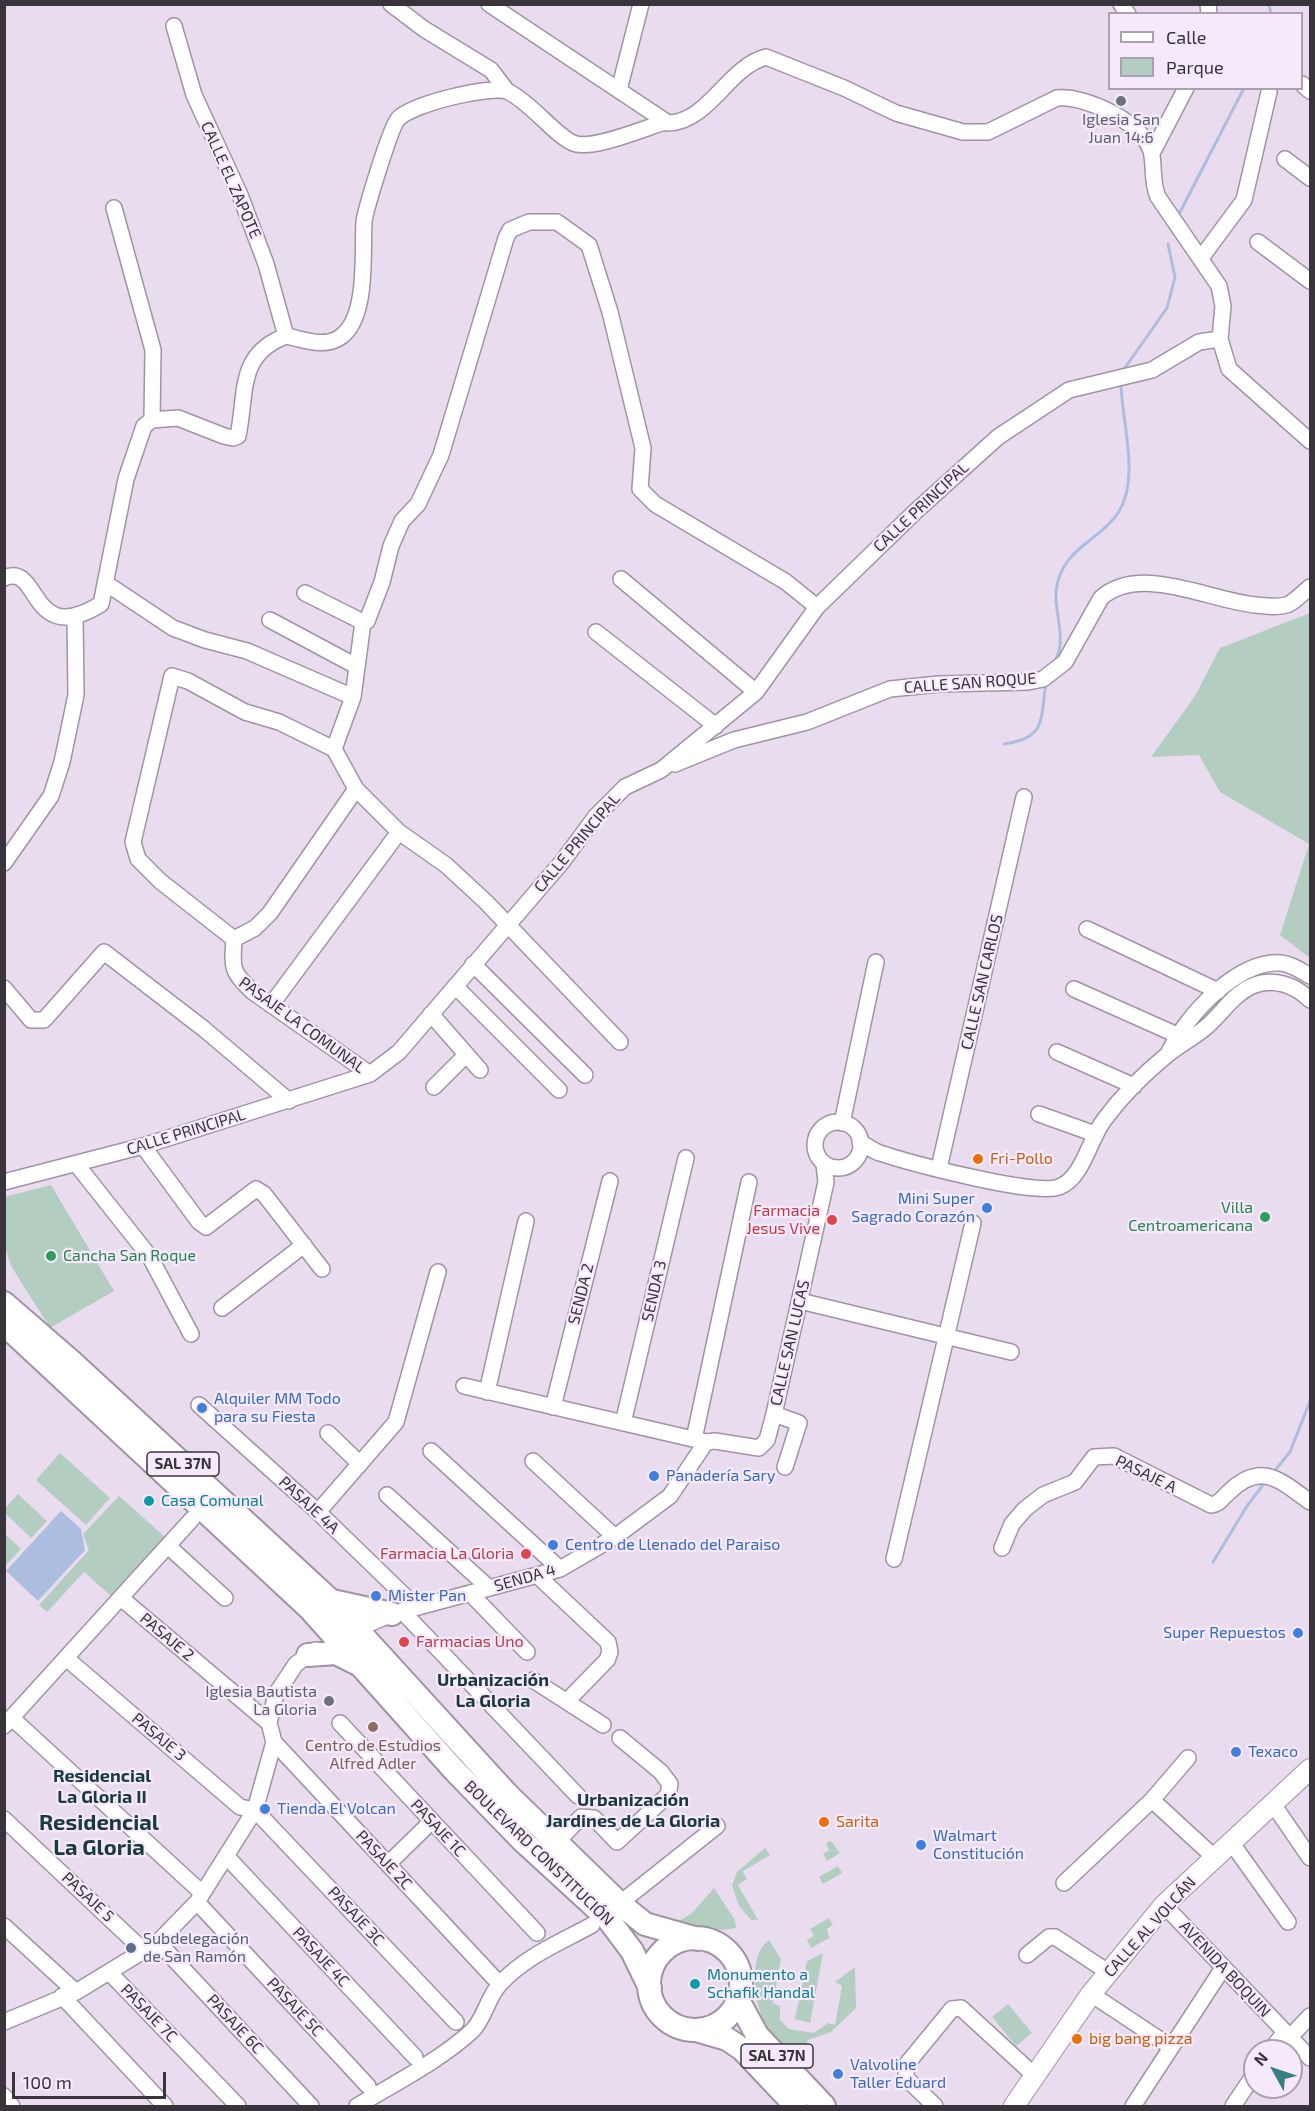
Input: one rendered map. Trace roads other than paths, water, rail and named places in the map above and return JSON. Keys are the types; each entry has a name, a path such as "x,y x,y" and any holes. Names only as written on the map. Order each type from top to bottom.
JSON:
{"highway":[{"name":"BOULEVARD CONSTITUCIÓN","path":"4,1303 72,1362 320,1604 337,1637 370,1659 556,1843 645,1924 698,1939"},
{"name":"BOULEVARD CONSTITUCIÓN","path":"4,1324 320,1604 358,1628 370,1659 455,1771 524,1842 608,1919 633,1951 650,1988"},
{"path":"320,1604 399,1612 379,1626 370,1659 336,1653 308,1655 317,1628 320,1604"},
{"path":"650,1988 651,1973 661,1955 677,1942 698,1939"},
{"name":"SAL 37N","path":"698,1939 717,1944 734,1960 741,1982 738,2000 757,2035 824,2106"},
{"name":"SAL 37N","path":"650,1988 653,2002 664,2019 682,2028 728,2039 742,2049 796,2106"},
{"path":"696,2030 722,2021 738,2000"}],"main road":[{"name":"CALLE AL VOLCÁN","path":"1014,2106 1091,1994 1164,1905 1311,1769"}],"street":[{"path":"391,4 424,29 460,48 491,70 507,91 527,104 573,143 586,146 665,122 674,123 692,116 741,73 766,57 844,88 896,113 963,132 988,132 1057,98 1096,105 1107,110 1143,137 1152,153 1153,181 1158,197 1214,277 1222,297 1220,339 1229,369 1311,441"},
{"path":"489,4 665,122"},
{"path":"619,90 641,4"},
{"name":"CALLE EL ZAPOTE","path":"174,26 194,95 240,195 266,264 286,336"},
{"path":"4,578 9,576 24,579 48,613 55,617 75,616 101,604 107,584 126,479 144,426 152,420 178,418 224,436 238,436 249,366 259,351 286,336 320,343 339,338 350,327 365,283 364,219 389,132 398,118 415,107 442,98 490,90 507,91"},
{"path":"1152,153 1183,90"},
{"path":"1201,258 1244,200 1269,92"},
{"path":"1285,159 1311,178"},
{"path":"114,208 153,350 152,420"},
{"path":"334,749 353,697 363,622 366,621 382,582 391,546 402,521 418,504 441,455 506,237 510,230 529,222 557,222 589,245 610,312 643,447 640,489 655,504 786,582 817,607"},
{"path":"1258,242 1311,281"},
{"name":"CALLE PRINCIPAL","path":"4,1182 77,1165 143,1146 370,1074 399,1052 562,862 596,816 625,787 661,770 756,692 817,607 916,511 998,437 1069,390 1152,370 1199,342 1220,339"},
{"path":"621,579 756,692"},
{"name":"CALLE SAN ROQUE","path":"661,770 734,741 807,722 890,689 939,684 1028,682 1043,679 1065,662 1101,598 1109,590 1125,584 1148,583 1239,604 1274,607 1288,604 1311,586"},
{"path":"107,584 173,628 205,640 247,651 353,697"},
{"path":"305,593 363,622"},
{"path":"4,863 51,796 62,762 76,695 75,616"},
{"path":"270,620 356,666"},
{"path":"596,632 716,726"},
{"path":"356,789 270,913 255,928 234,939 160,880 138,859 133,842 172,676 188,681 245,712 279,722 334,749 356,789 399,832 446,865 486,902 620,1042"},
{"name":"CALLE SAN CARLOS","path":"939,1168 1024,797"},
{"path":"271,1005 399,832"},
{"path":"1088,929 1218,991"},
{"name":"PASAJE LA COMUNAL","path":"234,939 232,967 236,977 271,1005 370,1074"},
{"path":"4,988 31,1020 44,1020 104,952 204,1029 289,1101"},
{"path":"843,1123 876,962"},
{"path":"1168,1054 1177,1035 1201,1008 1218,991 1247,969 1259,965 1282,963 1311,976"},
{"path":"473,964 585,1075"},
{"path":"841,1168 824,1164 815,1150 819,1132 825,1126 843,1123 851,1127 860,1142 878,1153 1025,1186 1057,1188 1076,1173 1095,1134 1134,1086 1168,1054 1214,1020 1237,995 1254,986 1273,982 1290,985 1311,1000"},
{"path":"455,986 559,1090"},
{"path":"1074,989 1177,1035"},
{"path":"1201,1008 1214,1020"},
{"path":"431,1014 480,1070"},
{"path":"1057,1052 1134,1086"},
{"path":"434,1087 466,1054"},
{"path":"1040,1114 1095,1134"},
{"path":"856,1159 860,1142"},
{"path":"143,1146 199,1222 206,1227 256,1189 264,1194 322,1269"},
{"path":"826,1182 841,1168 856,1159 878,1153"},
{"name":"SENDA 3","path":"623,1423 686,1158"},
{"name":"CALLE SAN LUCAS","path":"700,1441 759,1448 767,1440 826,1182 824,1164"},
{"path":"77,1165 150,1257 191,1334"},
{"name":"SENDA 2","path":"553,1407 610,1181"},
{"name":"SENDA 4","path":"269,1723 276,1694 296,1664 337,1637 399,1612 560,1569 615,1537 670,1496 700,1441 749,1182"},
{"path":"487,1392 526,1221"},
{"path":"894,1559 948,1335 972,1223"},
{"path":"222,1308 304,1245"},
{"path":"318,1512 396,1422 438,1272"},
{"path":"800,1301 1011,1352"},
{"path":"464,1386 700,1441"},
{"name":"PASAJE 4A","path":"199,1406 318,1512 399,1612 578,1796"},
{"path":"774,1414 799,1423 785,1467"},
{"path":"328,1433 360,1464"},
{"path":"431,1451 560,1569"},
{"name":"PASAJE A","path":"1002,1548 1012,1524 1025,1509 1043,1495 1075,1482 1094,1457 1114,1456 1211,1505 1218,1504 1247,1477 1271,1476 1311,1502"},
{"path":"532,1461 615,1537"},
{"path":"387,1496 489,1588"},
{"path":"8,1722 192,1519"},
{"path":"168,1546 225,1598"},
{"path":"538,1576 608,1642 610,1652 607,1660 567,1701"},
{"path":"470,1593 527,1652"},
{"name":"PASAJE 2","path":"121,1598 269,1723"},
{"name":"PASAJE 3","path":"66,1658 240,1807 255,1810"},
{"path":"533,1680 603,1725"},
{"name":"PASAJE 5C","path":"8,1722 200,1897 368,2086"},
{"path":"4,2022 69,1994 144,1951 158,1942 200,1897 255,1810 274,1742 269,1723"},
{"name":"PASAJE 1C","path":"340,1723 537,1933"},
{"path":"556,1843 581,1817 594,1818 616,1842 668,1795 670,1784 661,1772 620,1738"},
{"name":"PASAJE 2C","path":"274,1742 494,1978"},
{"path":"1064,1883 1152,1800 1188,1758"},
{"path":"1152,1800 1214,1857"},
{"path":"1273,1804 1311,1858"},
{"name":"PASAJE 3C","path":"255,1810 456,2022"},
{"name":"PASAJE 5","path":"4,1819 144,1951"},
{"path":"388,1864 432,1821"},
{"path":"629,1896 717,1826"},
{"path":"1231,1842 1288,1922"},
{"name":"PASAJE 4C","path":"227,1857 415,2057"},
{"name":"AVENIDA BOQUIN","path":"1164,1905 1311,2058"},
{"path":"357,2106 429,2062 470,2032 480,2022 497,1987 528,1960 592,1924"},
{"path":"4,1926 69,1994 165,2106"},
{"path":"1027,1955 1049,1937 1055,1938 1108,1972"},
{"name":"PASAJE 6C","path":"158,1942 311,2106"},
{"path":"1133,2106 1223,1968"},
{"name":"PASAJE 7C","path":"110,1972 238,2106"},
{"path":"1091,1994 1171,2047"},
{"path":"935,2106 904,2073 906,2065 952,2009 962,2008 1035,2076"},
{"path":"1284,2039 1311,2016"},
{"path":"1233,2106 1243,2091"},
{"path":"4,2096 12,2106"}],"water":[{"path":"61,1511 81,1529 85,1550 38,1601 6,1571"}],"waterway":[{"path":"1269,4 1271,12"},
{"path":"1178,216 1243,90"},
{"path":"1122,372 1167,308 1175,277 1168,244"},
{"path":"1055,661 1060,642 1056,591 1062,569 1076,551 1111,522 1125,499 1129,466 1121,382"},
{"path":"1004,744 1018,741 1035,732 1041,717 1046,683"},
{"path":"1272,1474 1290,1452 1310,1401"},
{"path":"1213,1562 1247,1506 1266,1481"}],"place":[{"name":"Iglesia San Juan 14:6","path":"1121,101"},
{"name":"Fri-Pollo","path":"978,1159"},
{"name":"Mini Super Sagrado Corazón","path":"987,1208"},
{"name":"Villa Centroamericana","path":"1265,1217"},
{"name":"Farmacia Jesus Vive","path":"832,1220"},
{"name":"Cancha San Roque","path":"51,1256"},
{"name":"Alquiler MM Todo para su Fiesta","path":"202,1408"},
{"name":"Panadería Sary","path":"654,1476"},
{"name":"Casa Comunal","path":"149,1501"},
{"name":"Centro de Llenado del Paraiso","path":"553,1545"},
{"name":"Farmacia La Gloria","path":"526,1554"},
{"name":"Mister Pan","path":"376,1596"},
{"name":"Super Repuestos","path":"1298,1633"},
{"name":"Farmacias Uno","path":"404,1642"},
{"name":"Iglesia Bautista La Gloria","path":"329,1701"},
{"name":"Centro de Estudios Alfred Adler","path":"373,1727"},
{"name":"Texaco","path":"1236,1752"},
{"name":"Tienda El Volcan","path":"265,1809"},
{"name":"Sarita","path":"824,1822"},
{"name":"Walmart Constitución","path":"921,1845"},
{"name":"Subdelegación de San Ramón","path":"131,1948"},
{"name":"Monumento a Schafik Handal","path":"695,1984"},
{"name":"big bang pizza","path":"1077,2039"},
{"name":"Valvoline Taller Eduard","path":"838,2074"}],"district":[{"name":"Urbanización La Gloria","path":"493,1690"},
{"name":"Residencial La Gloria II","path":"102,1786"},
{"name":"Urbanización Jardines de La Gloria","path":"633,1810"},
{"name":"Residencial La Gloria","path":"99,1836"}]}
